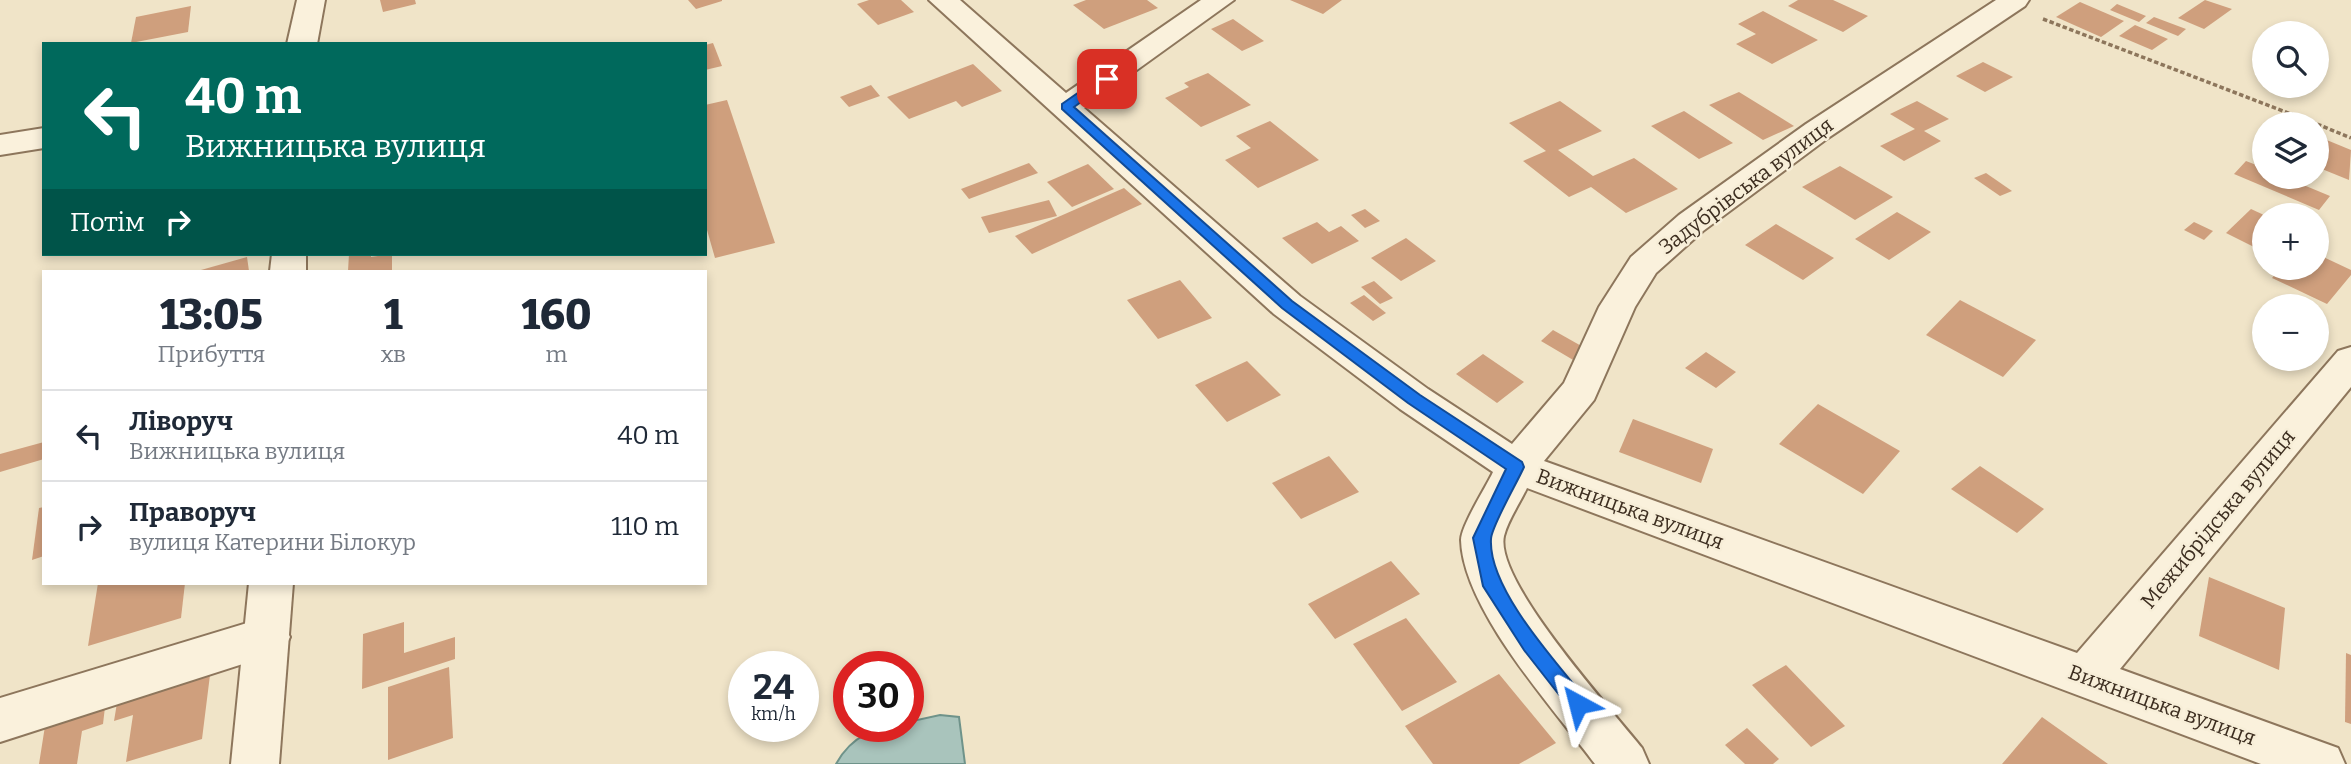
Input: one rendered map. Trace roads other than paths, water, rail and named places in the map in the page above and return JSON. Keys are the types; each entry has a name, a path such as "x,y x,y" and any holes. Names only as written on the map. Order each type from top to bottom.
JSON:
{"street":[{"path":"302,42 311,0"},
{"name":"Вижницька вулиця","path":"943,0 1287,305 1414,399 1516,467 2321,764"},
{"path":"1066,107 1220,0"},
{"name":"Задубрівська вулиця","path":"1625,764 1531,644 1493,586 1482,538 1516,467 1580,390 1616,307 1643,265 1691,223 1817,131 2005,2"},
{"path":"0,145 42,138"},
{"name":"Межибрідська вулиця","path":"2085,677 2351,361"},
{"path":"255,764 271,585"},
{"path":"0,720 267,637"}],"water":[{"path":"940,715 959,717 965,764 836,764 854,742 924,742 924,718"}]}
